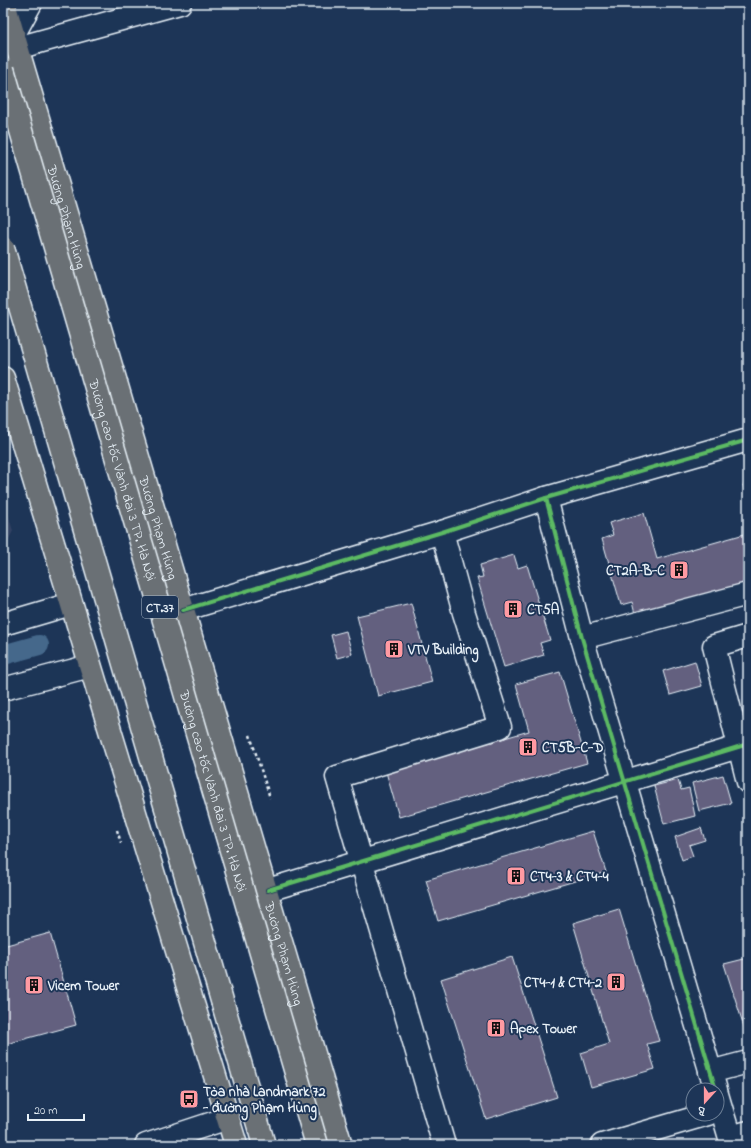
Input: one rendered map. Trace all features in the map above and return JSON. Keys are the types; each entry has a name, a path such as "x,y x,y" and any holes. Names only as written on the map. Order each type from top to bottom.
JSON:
{"main road":[{"name":"Đường Phạm Hùng","path":"4,3 183,610 268,890 341,1145"},
{"name":"Đường cao tốc Vành đai 3 TP. Hà Nội","path":"3,69 317,1145"},
{"path":"3,248 264,1145"},
{"path":"3,378 236,1145"}],"street":[{"path":"15,42 31,3"},
{"path":"15,42 180,3"},
{"path":"183,610 442,532 546,498 748,440"},
{"path":"546,498 582,638 710,1082"},
{"path":"442,532 464,613 500,727 337,777 360,862 444,1145"},
{"path":"582,638 748,594"},
{"path":"3,624 71,604"},
{"path":"748,636 714,646 743,745 748,782"},
{"path":"3,689 90,666"},
{"path":"268,890 743,745"},
{"path":"725,1087 748,1062"},
{"path":"602,1145 685,1110"},
{"path":"725,1116 737,1138"},
{"path":"146,1145 228,1118"}],"path":[{"path":"250,735 270,798"}],"shaded area":[{"path":"3,497 13,531 3,551"}],"building":[{"path":"748,483 748,501 743,485"},
{"name":"CT2A-B-C","path":"644,513 657,559 748,533 748,582 635,614 632,602 621,605 602,539 613,535 609,523"},
{"name":"CT5A","path":"514,555 518,568 527,565 550,640 540,643 544,655 504,667 477,578 483,577 480,565"},
{"name":"VTV Building","path":"411,603 432,682 378,696 357,616"},
{"path":"346,631 352,654 337,658 331,635"},
{"path":"695,661 702,686 670,695 663,671"},
{"name":"CT5B-C-D","path":"560,672 587,763 399,817 386,772 529,731 516,684"},
{"path":"723,775 731,803 699,811 692,783"},
{"path":"678,780 681,790 689,788 695,816 664,824 654,786"},
{"path":"701,828 705,840 689,845 693,856 682,860 675,837"},
{"name":"CT4-3 & CT4-4","path":"593,831 606,872 438,921 426,880"},
{"name":"CT4-1 & CT4-2","path":"619,909 659,1041 647,1044 655,1069 591,1087 581,1053 609,1044 573,923"},
{"name":"Vicem Tower","path":"50,933 76,1025 3,1045 3,946"},
{"name":"Apex Tower","path":"512,957 557,1097 486,1119 441,979"},
{"path":"748,958 748,1039 724,964"}],"waterway":[{"path":"3,655 39,645"}],"cycle path":[{"path":"183,610 442,532 546,498 748,440"},
{"path":"546,498 582,638 714,1082"},
{"path":"268,890 748,744"}],"place":[{"name":"CT2A-B-C","path":"679,570"},
{"name":"CT5A","path":"513,609"},
{"name":"VTV Building","path":"394,649"},
{"name":"CT5B-C-D","path":"528,747"},
{"name":"CT4-3 & CT4-4","path":"516,876"},
{"name":"CT4-1 & CT4-2","path":"616,982"},
{"name":"Vicem Tower","path":"34,985"},
{"name":"Apex Tower","path":"496,1028"},
{"name":"Tòa nhà Landmark 72 - đường Phạm Hùng","path":"189,1099"}]}
